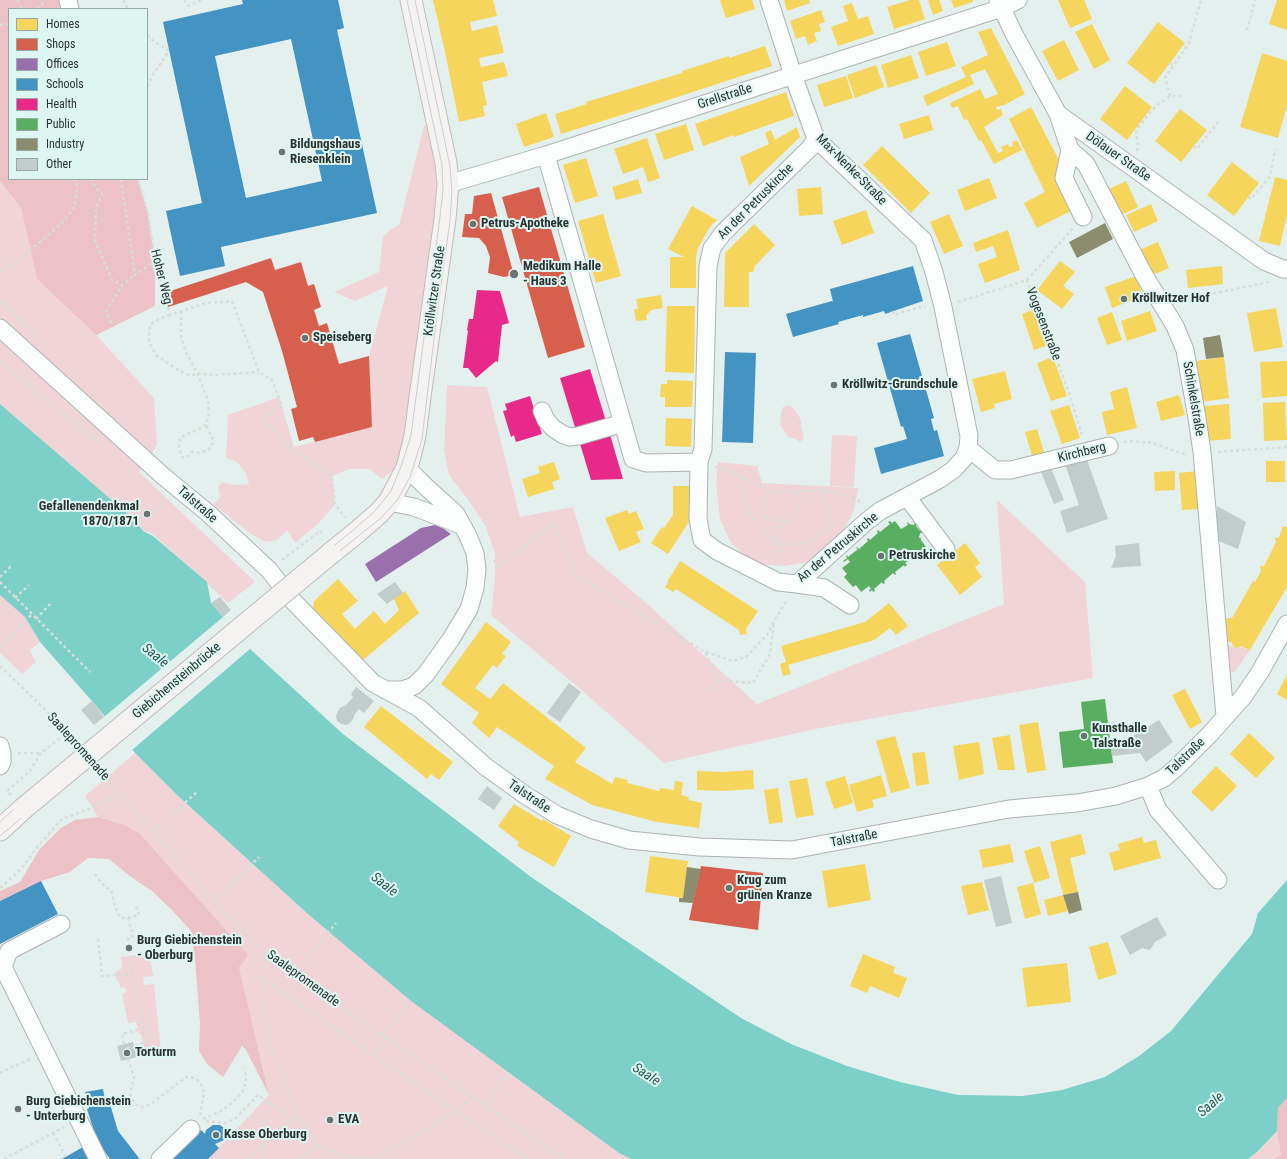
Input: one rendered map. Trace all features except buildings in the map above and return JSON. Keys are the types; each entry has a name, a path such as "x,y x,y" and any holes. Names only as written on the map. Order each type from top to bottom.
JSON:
{"main road":[{"name":"Kröllwitzer Straße","path":"333,552 379,513 389,502 407,468 415,436 445,219 448,184 446,163 411,0"},
{"name":"Giebichensteinbrücke","path":"0,830 24,808 333,552"}],"street":[{"name":"Max-Nenke-Straße","path":"769,0 793,76 816,139 923,240 934,272 943,307"},
{"name":"Grellstraße","path":"448,184 546,155 793,76 1000,4 1018,0"},
{"name":"Dölauer Straße","path":"1000,4 1058,114 1264,261 1287,270"},
{"path":"1058,114 1070,150 1064,178 1083,218"},
{"name":"An der Petruskirche","path":"816,139 810,148 723,234 712,248 708,266 703,449 699,462 698,519 702,540 717,551 778,582 797,584 866,521 953,470 964,458 968,448"},
{"name":"Schinkelstraße","path":"1070,150 1086,164 1144,275 1175,326 1185,350 1198,418 1202,452 1225,716"},
{"path":"546,155 633,459 646,463 699,462"},
{"path":"943,307 969,436 968,448"},
{"name":"Talstraße","path":"0,328 163,476 208,513 269,570 292,601 373,683 419,708 486,766 525,795 557,815 591,829 629,840 699,847 792,850 1009,809 1077,803 1116,796 1148,786 1164,778 1177,767 1210,734 1243,696 1260,672 1287,624"},
{"path":"542,412 546,420 553,428 570,437 623,423"},
{"name":"Kirchberg","path":"968,448 995,470 1011,470 1109,446"},
{"path":"384,690 402,690 414,686 426,674 451,639 469,609 475,588 477,569 475,553 456,514 407,468"},
{"path":"907,497 946,549"},
{"path":"389,502 414,507 461,525"},
{"path":"797,584 824,588 850,605"},
{"path":"1148,786 1158,810 1218,880"},
{"path":"61,924 9,951 2,968 98,1159"},
{"path":"160,1159 195,1125"}],"path":[{"path":"38,8 46,0"},
{"path":"184,0 189,6 202,0"},
{"path":"1170,96 1166,78 1173,65 1189,43 1201,0"},
{"path":"1247,30 1255,0"},
{"path":"148,36 169,51 152,76 148,86"},
{"path":"1131,166 1135,158 1138,145 1136,130 1141,122 1155,107 1170,96 1183,96"},
{"path":"1194,146 1197,149 1218,122"},
{"path":"1248,197 1252,199 1270,177 1275,149"},
{"path":"0,271 17,262 61,224 75,206 77,182 74,180"},
{"path":"91,180 102,194 96,208 95,241 112,280 122,285"},
{"path":"121,180 134,275"},
{"name":"Hoher Weg","path":"138,180 148,214 155,261 170,315 206,303 232,301 259,372 272,380 282,406 263,418 282,442 332,476 335,504 356,533"},
{"path":"1027,280 1083,218"},
{"path":"111,323 106,312 122,285 155,261"},
{"name":"Vogesenstraße","path":"893,311 894,315 920,307 943,307 1027,280 1069,393 1087,451"},
{"path":"1161,305 1271,282"},
{"path":"181,311 181,338 208,400 209,414 206,425 213,440 212,446 208,450 200,453 192,452 186,458 182,457 179,448 180,439 186,434 198,430 206,425"},
{"path":"170,315 151,324 149,332 149,342 156,354 166,362 185,374 193,375 197,373 215,375 259,372"},
{"path":"0,361 93,439 99,442"},
{"name":"Kirchberg","path":"1109,446 1132,441 1141,441 1153,443 1180,453 1190,454 1202,452 1287,448"},
{"path":"728,470 774,492"},
{"path":"742,477 746,503 752,518 765,535 784,545 806,543 829,527 824,490"},
{"path":"798,491 800,502 791,521 768,517 764,504 765,494 774,492 798,491 824,490 848,496 880,512"},
{"path":"778,582 779,520"},
{"path":"493,560 498,567 555,523 575,575 705,652 732,661 746,657 767,635 774,620 797,584"},
{"path":"269,570 320,531 333,552"},
{"path":"0,577 11,566"},
{"path":"0,582 90,672"},
{"path":"15,598 30,585"},
{"path":"36,619 50,604"},
{"path":"0,648 32,614"},
{"path":"717,680 753,683 770,654 774,620"},
{"path":"705,652 717,680"},
{"name":"Saalepromenade","path":"0,666 68,732 77,743"},
{"path":"709,691 717,680"},
{"path":"7,791 30,771 41,754 68,732"},
{"path":"1,755 41,754"},
{"name":"Saalepromenade","path":"97,766 228,916 265,953 293,975 564,1159"},
{"path":"154,831 197,792"},
{"path":"0,887 2,887 21,869 38,846 62,819 89,809 120,794"},
{"path":"216,901 259,857"},
{"path":"95,874 105,887 111,890 117,913 121,918 139,915 135,903"},
{"path":"128,918 133,936 128,938 132,974 144,1029"},
{"path":"293,975 336,923"},
{"path":"98,938 102,976 132,974"},
{"path":"265,953 262,978 262,1004 270,1042 298,1116 317,1145 345,1156 370,1159"},
{"path":"262,978 528,1159"},
{"path":"383,1035 411,1001"},
{"path":"124,1044 122,1034 149,1027 152,1040 136,1045 139,1047 138,1050 132,1047 128,1048 129,1050"},
{"path":"375,1055 386,1037"},
{"path":"0,1073 45,1052"},
{"path":"128,1059 134,1078 130,1094 135,1104 142,1108 151,1104 186,1077 195,1078 202,1083 204,1092 195,1125"},
{"path":"195,1125 223,1110 243,1091 246,1081 246,1068"},
{"path":"486,1105 507,1074"},
{"path":"195,1125 225,1123 235,1119 258,1095 294,1119"},
{"path":"373,1159 457,1112 472,1096"},
{"path":"263,1159 269,1102"},
{"path":"248,1159 264,1142 298,1116"},
{"path":"4,1159 78,1119"},
{"path":"53,1133 66,1157"},
{"path":"300,1159 317,1145"}],"shaded area":[{"path":"0,0 68,0 70,8 8,8 8,180 138,180 148,214 155,261 155,306 96,335 37,279 21,208 0,181"},
{"path":"434,125 442,165 402,464 382,479 370,469 349,469 332,476 335,504 318,524 295,543 287,530 277,540 266,542 251,534 213,504 220,497 218,487 222,482 233,485 249,484 246,473 237,462 226,458 228,415 279,397 294,447 372,427 369,356 388,286 355,301 334,292 379,272 383,237 391,229 399,225 424,126"},
{"path":"0,181 21,208 37,279 96,335 154,398 157,445 139,472 255,582 228,603 155,536 151,533 143,531 139,523 0,404"},
{"path":"447,385 487,387 520,517 573,507 587,553 644,601 757,704 1004,604 997,500 1085,582 1093,678 815,729 664,763 578,687 491,615 495,579 495,553 485,525 449,475 444,451"},
{"path":"788,405 795,410 801,420 804,438 800,442 796,439 788,437 780,424 783,407"},
{"path":"832,435 857,436 854,487 830,486"},
{"path":"718,462 757,466 762,483 858,488 854,511 843,530 825,551 809,562 784,566 767,565 751,560 731,543 720,519 716,483"},
{"path":"0,595 25,617 40,642 30,650 36,662 22,674 0,653"},
{"path":"1222,642 1235,648 1239,647 1250,650 1237,669 1232,673 1225,671"},
{"path":"135,753 177,795 309,915 407,997 619,1153 631,1159 208,1159 269,1095 239,967 125,825 98,817 85,796"},
{"path":"98,817 125,825 140,834 248,955 239,967 269,1095 246,1050 242,1046 223,1077 207,1064 199,1051 200,1024 195,959 191,931 152,891 131,877 109,859 88,858 70,872 41,881 0,901 0,891 20,882 39,850 61,828 75,820"},
{"path":"145,954 151,961 153,976 143,977 144,985 154,984 161,1051 146,1055 141,1034 139,1034 136,1022 128,1023 122,994 127,990 124,987 120,988 119,981 117,981 115,973 121,969 121,957"},
{"path":"1287,1098 1287,1159 1273,1159 1281,1155 1277,1131 1278,1108"},
{"path":"1277,1131 1281,1155 1273,1159 1248,1159 1257,1152"}],"water":[{"name":"Saale","path":"0,404 135,520 143,531 153,536 207,582 211,603 250,649 343,734 531,877 741,1018 791,1044 847,1066 900,1082 958,1095 1023,1096 1062,1090 1105,1077 1139,1056 1171,1031 1252,934 1258,913 1287,880 1287,1098 1278,1108 1277,1131 1257,1152 1248,1159 631,1159 619,1153 411,1001 309,915 177,795 135,753 40,642 25,617 0,595"}],"pier":[{"path":"223,617 250,649 132,750 104,717"}],"tram line":[{"path":"0,822 22,802 352,531 375,511 391,491 402,464 411,435 443,190 442,165 407,0"},
{"path":"0,836 310,575 382,517 398,499 410,477 422,439 450,221 452,191 450,166 415,0"}],"place":[{"name":"Bildungshaus Riesenklein","path":"282,152"},
{"name":"Petrus-Apotheke","path":"473,224"},
{"name":"Medikum Halle - Haus 3","path":"514,274"},
{"name":"Kröllwitzer Hof","path":"1124,299"},
{"name":"Speiseberg","path":"305,338"},
{"name":"Kröllwitz-Grundschule","path":"834,385"},
{"name":"Gefallenendenkmal 1870/1871","path":"147,514"},
{"name":"Petruskirche","path":"881,556"},
{"name":"Kunsthalle Talstraße","path":"1084,736"},
{"name":"Krug zum grünen Kranze","path":"729,888"},
{"name":"Burg Giebichenstein - Oberburg","path":"129,948"},
{"name":"Torturm","path":"127,1053"},
{"name":"Burg Giebichenstein - Unterburg","path":"18,1109"},
{"name":"EVA","path":"330,1120"},
{"name":"Kasse Oberburg","path":"216,1135"}]}
